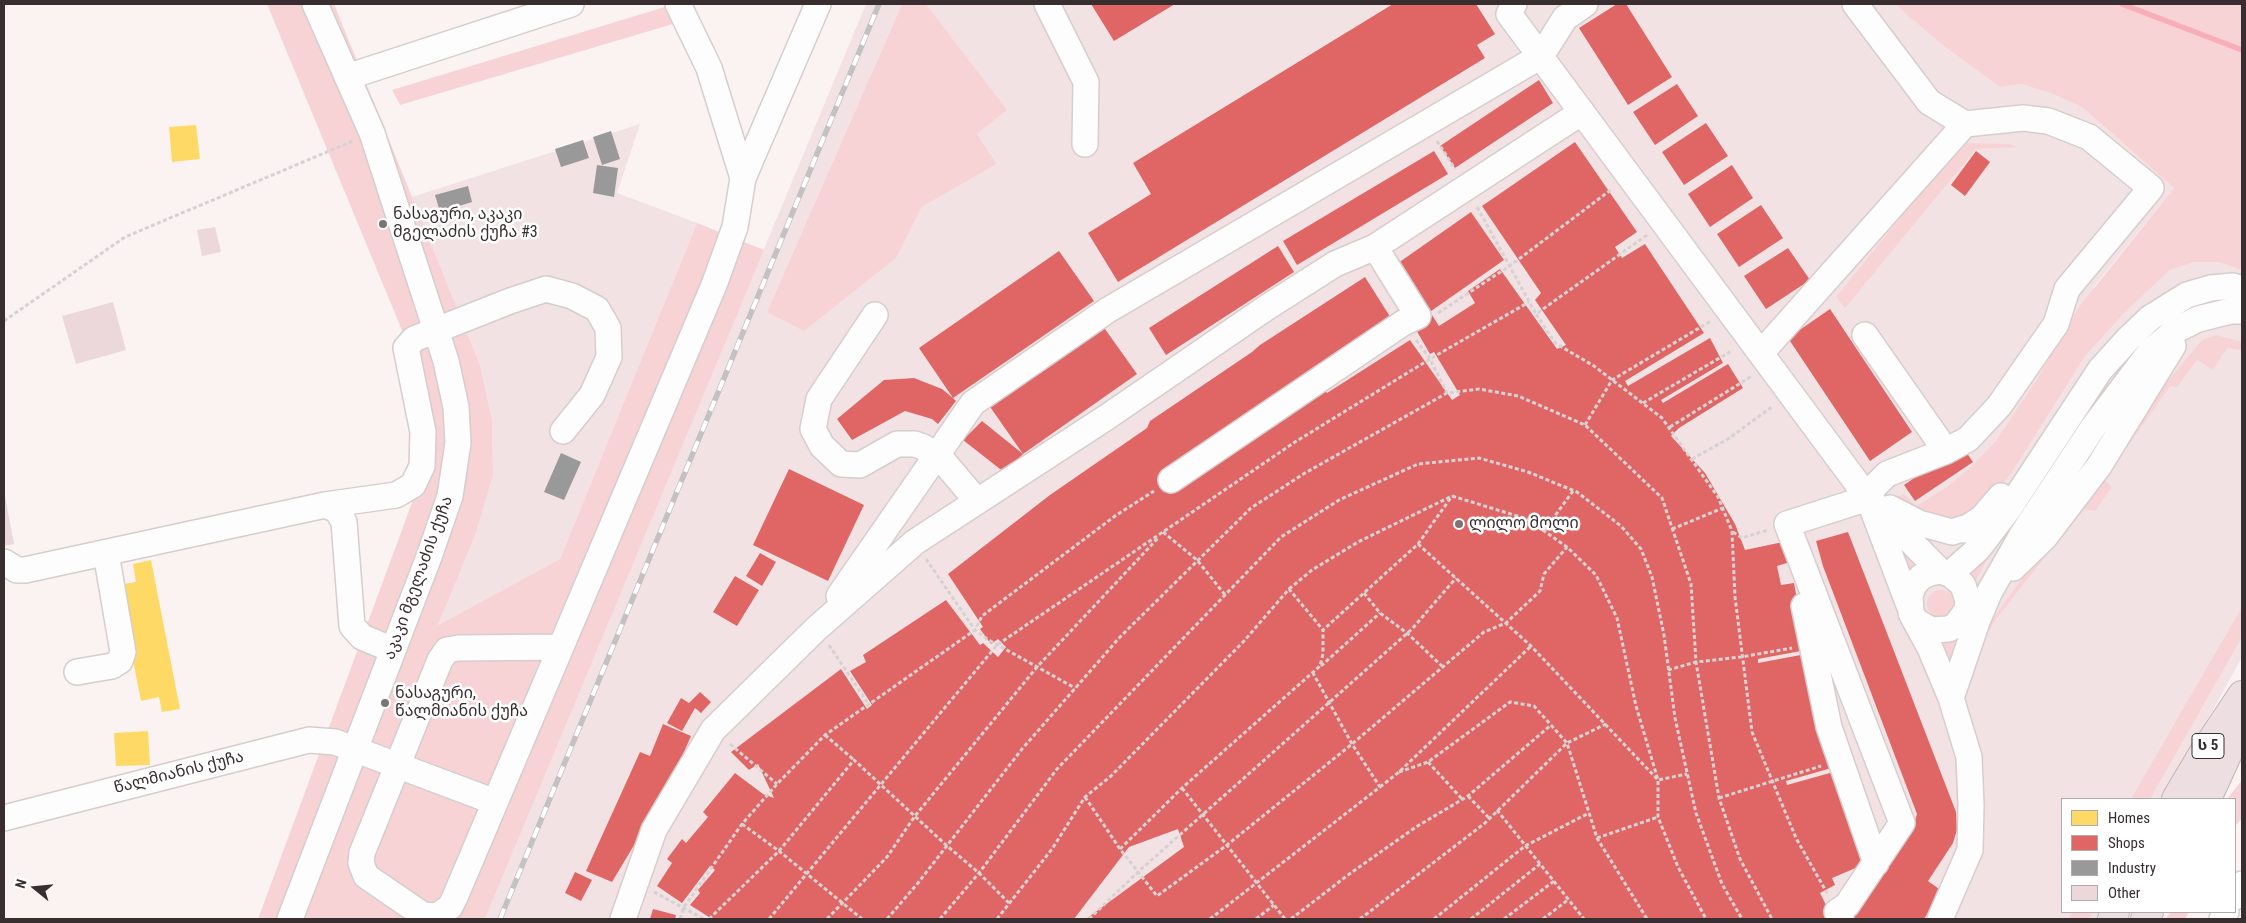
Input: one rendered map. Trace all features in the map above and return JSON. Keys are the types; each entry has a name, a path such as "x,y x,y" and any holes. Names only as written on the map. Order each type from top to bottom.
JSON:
{"highway":[{"name":"ს 5","path":"2177,798 2204,752 2242,695"},
{"name":"ს 5","path":"2210,795 2242,722"}],"street":[{"name":"აკაკი მგელაძის ქუჩა","path":"290,919 450,496 458,443 456,407 446,361 372,133 315,4"},
{"path":"347,77 571,4"},
{"path":"678,4 709,68 743,178"},
{"path":"560,647 458,648 447,650 440,660 362,853 361,864 366,876 423,915 437,916 450,907 714,285 735,227 743,178 818,4"},
{"path":"1047,4 1086,82 1084,144"},
{"path":"1514,4 1509,14 1868,498 1945,573 1963,585 1973,615"},
{"path":"1541,56 1554,13 1559,4"},
{"path":"817,628 973,404 1108,310 1541,56 1565,18 1585,4"},
{"path":"1839,916 1902,823 1800,563 1787,524 1868,498 1874,487 1887,474 1946,451 1968,439 1999,406 2056,324 2067,289 2151,188 2089,137 2048,121 2023,118 1965,124 1929,102 1856,4"},
{"path":"623,919 654,830 713,730 817,628 915,542 1327,268 1375,247 1582,112"},
{"path":"1761,352 1965,124"},
{"path":"1172,480 1410,319 1375,247"},
{"path":"1978,550 2008,510 2100,370 2129,338 2150,318 2187,295 2211,288 2237,299"},
{"path":"4,562 17,570 25,570 325,505 396,495 413,485 422,466 423,432 406,348 414,339 436,332 510,301 546,289 572,296 597,309 608,328 609,357 592,395 563,431"},
{"path":"1951,698 1973,615 1990,591 2022,535 2127,380 2150,352 2176,330 2237,299"},
{"path":"875,315 820,399 813,430 822,446 841,464 860,465 897,444 914,444 938,455 977,502"},
{"path":"1990,591 2045,536 2099,466 2130,419 2159,366 2177,341 2198,319"},
{"path":"1865,335 1946,451"},
{"path":"1964,530 1982,518 2012,483 2070,391 2090,369 2129,338"},
{"path":"1973,615 1940,631 1931,630 1913,613 1912,590 1921,577 1945,573 1978,550 2004,526 2039,483 2096,395 2129,338"},
{"path":"1868,498 1919,523 1952,532 1964,530 2008,510"},
{"path":"1868,498 1913,613 1951,698 1969,758 1970,850 1940,919"},
{"path":"325,505 337,510 344,522 352,626 362,637 393,650"},
{"path":"77,672 112,666 120,661 123,652 106,553"},
{"path":"1800,563 1804,603 1829,727 1876,863"},
{"name":"წალმიანის ქუჩა","path":"4,818 309,740 335,742 495,802"},
{"path":"2210,795 2242,755"},
{"path":"2236,895 2242,884"}],"path":[{"path":"1426,123 1511,265 1536,314 1555,343 1612,380 1643,403 1670,427 1718,497 1732,531 1735,597 1741,657 1752,732 1770,780 1796,838 1839,916"},
{"path":"4,321 125,237 372,133"},
{"path":"1447,392 1410,319 1428,320 1511,265 1630,176"},
{"path":"1536,314 1664,223"},
{"path":"769,919 882,786 997,645 1296,442 1430,359 1529,302"},
{"path":"1585,425 1612,380 1729,310"},
{"path":"1643,403 1761,352"},
{"path":"1670,427 1761,352"},
{"path":"887,919 918,883 1022,749 1120,637 1251,508 1305,473 1447,392 1479,389 1518,396 1585,425 1662,498 1691,584 1696,662 1719,798 1740,859 1772,919"},
{"path":"1692,459 1728,438 1791,393"},
{"path":"940,919 979,873 1057,769 1281,538 1339,500 1418,464 1479,458 1528,472 1573,490 1621,526 1641,549 1652,577 1675,718 1696,813 1722,884 1742,919"},
{"path":"680,919 684,907 742,824 777,784 825,735 975,630 982,616 1115,516 1172,480"},
{"path":"1544,531 1573,490"},
{"path":"1323,630 1418,544 1452,496"},
{"path":"997,919 1052,850 1085,797 1111,776 1244,641 1289,589 1312,570 1358,542 1452,496 1527,519 1567,547 1596,575 1617,618 1636,706 1658,780 1658,817 1678,867 1706,919"},
{"path":"1672,529 1723,508"},
{"path":"1732,531 1742,538 1787,524"},
{"path":"1164,532 1197,560 1226,596"},
{"path":"827,919 887,858 915,816 1037,667 1164,532"},
{"path":"915,542 975,630 997,645 1075,688"},
{"path":"1418,544 1531,646 1658,780"},
{"path":"1085,797 1120,849 1157,896 1227,845 1352,744 1484,632 1506,623 1540,591 1544,574 1567,547"},
{"path":"1089,919 1138,872 1407,634 1456,578"},
{"path":"1289,589 1323,630 1323,654 1320,666"},
{"path":"1364,593 1380,613 1407,634 1443,667"},
{"path":"1120,849 1182,788 1380,613"},
{"path":"817,628 868,704"},
{"path":"1668,670 1696,662 1741,657 1812,644"},
{"path":"1210,919 1399,772 1531,646"},
{"path":"1313,673 1352,744 1380,787"},
{"path":"1399,772 1428,762 1510,702 1534,706 1567,743 1597,838 1647,919"},
{"path":"1360,919 1489,818 1567,743 1606,724"},
{"path":"1291,919 1348,874 1416,827 1463,800 1551,725"},
{"path":"713,730 777,784"},
{"path":"825,735 1010,903"},
{"path":"709,919 779,850 854,760"},
{"path":"1719,798 1770,780 1840,760"},
{"path":"1428,762 1463,800"},
{"path":"1658,780 1687,774"},
{"path":"1182,788 1285,919"},
{"path":"1468,796 1489,818"},
{"path":"1498,810 1524,846 1569,898 1581,918"},
{"path":"1434,919 1524,846 1589,813"},
{"path":"1597,838 1658,817"},
{"path":"742,824 779,850 862,919"},
{"path":"1471,919 1540,864"},
{"path":"1504,919 1554,881"},
{"path":"636,884 684,907 704,919"},
{"path":"1543,919 1569,898"},
{"path":"1256,919 1274,905"}],"shaded area":[{"path":"267,4 334,4 480,365 492,420 493,476 475,536 438,625 560,559 697,223 764,250 485,919 258,919 426,465 406,340"},
{"name":"ლილო მოლი","path":"866,4 902,4 767,312 897,257 922,207 997,164 977,134 1006,110 926,4 1898,4 1900,9 1945,47 2000,87 2021,84 2053,94 2083,108 2174,188 2093,288 2124,312 2170,270 2195,262 2218,262 2242,270 2242,657 2165,798 2061,798 2061,913 2103,913 2100,919 485,919"},
{"path":"902,4 926,4 1007,110 977,134 997,164 922,207 897,257 804,331 767,312"},
{"path":"1898,4 2242,4 2242,270 2218,262 2195,262 2170,270 2124,313 2085,356 2008,478 1973,511 1952,522 1897,503 1899,496 1904,494 1916,506 1947,487 1972,466 1996,441 2038,378 2079,307 2174,188 2083,108 2053,94 2021,84 2000,87 1945,47 1900,9"},
{"path":"668,6 673,24 400,105 392,90"},
{"path":"640,124 617,193 697,223 560,559 438,625 475,536 493,476 492,420 480,365 412,197"},
{"path":"1967,143 2009,144 2018,147 1976,149 1845,308 1836,297 1956,149"},
{"path":"2216,335 2242,342 2242,350 2227,348 2213,370 2197,360 2177,387 2170,386 2104,480 2112,487 2095,511 2083,509 1996,619 1980,646 1994,617 2153,399 2202,340"},
{"path":"1899,547 1925,569 1912,580"},
{"path":"1986,561 1971,590 1960,575"},
{"path":"1941,590 1951,594 1955,604 1951,614 1941,618 1931,614 1927,604 1931,594"},
{"path":"2242,607 2242,637 2151,798 2132,798"},
{"path":"1957,636 1949,675 1935,640"},
{"path":"2242,780 2242,819 2236,825 2236,798 2228,798"},
{"path":"2071,913 2092,913 2089,919 2068,919"},
{"path":"2169,913 2188,913 2185,919 2166,919"}],"building: Homes":[{"path":"196,125 200,159 172,162 169,127"},
{"path":"151,560 180,709 162,712 159,697 141,701 118,585 136,582 133,564"},
{"path":"148,731 150,765 116,766 114,733"}],"building: Shops":[{"path":"1091,4 1175,4 1114,41"},
{"path":"1393,4 1476,4 1495,34 1477,45 1485,58 1118,282 1088,233 1151,194 1133,163"},
{"path":"1617,4 1626,4 1672,77 1628,105 1579,28"},
{"path":"1539,80 1553,103 1455,168 1440,146"},
{"path":"1677,84 1698,116 1655,145 1633,112"},
{"path":"1706,123 1728,156 1684,185 1662,152"},
{"path":"1575,142 1637,232 1615,247 1622,258 1645,244 1704,333 1625,381 1628,386 1710,338 1723,363 1661,400 1663,403 1728,364 1743,388 1679,428 1671,436 1705,473 1735,524 1745,550 1783,542 1790,562 1777,566 1781,585 1794,583 1806,650 1758,659 1758,663 1806,654 1835,767 1786,781 1787,785 1837,771 1865,845 1858,867 1832,878 1835,885 1820,893 1833,919 1086,919 1184,847 1178,829 1129,847 1074,919 712,919 690,905 700,893 698,890 715,870 710,866 682,903 657,886 672,863 667,859 682,839 686,843 708,817 703,812 735,773 763,794 774,798 758,764 749,770 731,752 841,669 867,709 872,705 850,671 866,662 863,655 946,600 980,645 983,643 998,657 1006,647 998,639 991,644 980,629 983,627 948,574 1050,495 1147,428 1150,421 1260,345 1365,277 1394,323 1315,374 1327,393 1410,340 1452,400 1460,395 1434,352 1430,354 1415,328 1432,315 1439,326 1475,303 1468,291 1500,269 1557,349 1566,345 1535,300 1541,293 1482,206"},
{"path":"1434,151 1448,174 1297,265 1283,241"},
{"path":"1976,151 1990,162 1965,196 1951,185"},
{"path":"1732,165 1753,198 1710,227 1688,194"},
{"path":"1761,205 1783,238 1739,267 1717,234"},
{"path":"1471,212 1504,260 1424,316 1391,268"},
{"path":"1278,246 1294,272 1166,355 1149,328"},
{"path":"1788,248 1810,280 1766,309 1744,276"},
{"path":"1059,251 1094,301 953,398 919,348"},
{"path":"1830,309 1912,432 1870,461 1788,338"},
{"path":"1100,322 1137,374 1023,454 986,401"},
{"path":"914,378 942,389 956,401 938,424 932,419 905,411 852,440 837,419 884,380"},
{"path":"982,421 1023,454 1006,471 1000,469 963,440"},
{"path":"1962,446 1973,462 1915,501 1904,485"},
{"path":"789,469 864,505 828,581 753,545"},
{"path":"1848,532 1956,812 1957,830 1953,843 1928,881 1942,891 1924,919 1847,918 1914,824 1917,814 1823,566 1816,541"},
{"path":"760,553 776,562 762,586 746,576"},
{"path":"735,576 759,590 737,626 713,612"},
{"path":"700,692 711,702 701,713 695,708 682,731 667,723 681,698 689,703"},
{"path":"663,724 691,736 677,768 679,770 612,882 586,871 640,752 650,756"},
{"path":"575,872 592,880 581,901 565,893"},
{"path":"653,909 676,915 675,919 650,919"}],"building: Industry":[{"path":"611,131 620,159 602,165 593,137"},
{"path":"583,140 589,158 561,167 555,149"},
{"path":"597,165 618,168 614,197 593,193"},
{"path":"468,186 472,202 440,212 435,195"},
{"path":"561,453 581,462 564,500 544,492"}],"building: Other":[{"path":"215,227 221,252 202,256 197,230"},
{"path":"113,302 126,350 76,364 62,316"},
{"path":"4,491 14,544 4,546"}],"waterway":[{"path":"2122,4 2242,50"}],"railway":[{"path":"500,919 879,4"}],"place":[{"name":"ნასაგური, აკაკი მგელაძის ქუჩა #3","path":"383,224"},
{"name":"ლილო მოლი","path":"1459,524"},
{"name":"ნასაგური, წალმიანის ქუჩა","path":"385,703"}]}
